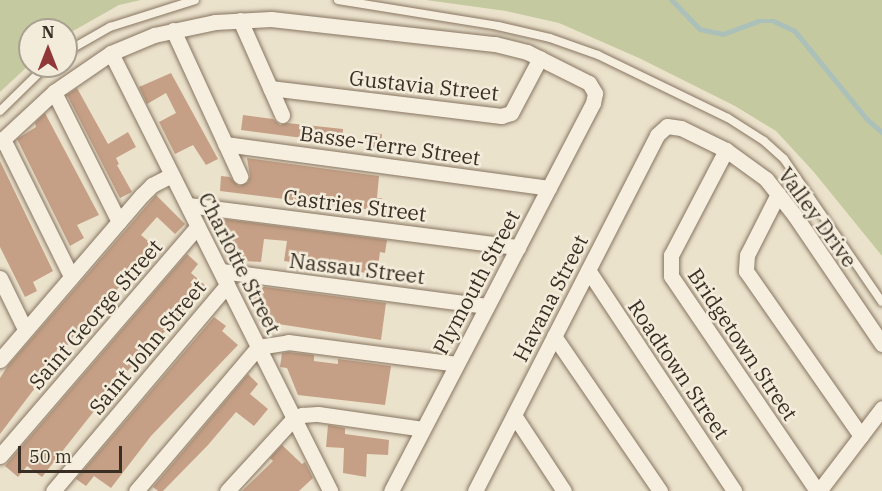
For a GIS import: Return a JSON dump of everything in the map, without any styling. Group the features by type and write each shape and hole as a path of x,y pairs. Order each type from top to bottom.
{"street":[{"path":"240,20 282,114"},
{"path":"71,276 2,141 54,92 111,53 134,42 173,30 240,20 325,24 495,44 540,58"},
{"path":"173,30 240,176"},
{"name":"Charlotte Street","path":"111,53 330,491"},
{"name":"Gustavia Street","path":"270,88 501,116 511,113 540,58"},
{"name":"Plymouth Street","path":"391,491 593,103 595,93 589,83 540,58"},
{"path":"54,92 119,222"},
{"name":"Valley Drive","path":"667,126 681,128 726,150 754,168 778,194 882,344"},
{"name":"Havana Street","path":"475,491 657,135 667,126"},
{"name":"Basse-Terre Street","path":"225,144 549,188"},
{"name":"Bridgetown Street","path":"726,150 671,255 669,270 674,283 818,491"},
{"path":"0,360 152,185 172,175"},
{"path":"778,194 747,255 746,271 861,436"},
{"name":"Castries Street","path":"188,205 518,247"},
{"name":"Saint George Street","path":"0,456 198,226"},
{"name":"Roadtown Street","path":"588,270 735,491"},
{"path":"0,278 25,329"},
{"name":"Nassau Street","path":"224,278 487,306"},
{"name":"Saint John Street","path":"53,491 224,278"},
{"path":"555,336 660,491"},
{"path":"136,491 258,347 288,342 457,364"},
{"path":"818,491 882,408"},
{"path":"227,491 294,418 318,414 423,429"},
{"path":"514,415 564,491"}],"lane":[{"path":"78,45 110,27 195,0"},
{"path":"338,0 498,26 550,38 598,55 728,118 764,141 784,159 882,302"},
{"path":"0,111 34,78"}],"green space":[{"path":"0,0 141,0 119,5 78,28 78,18 18,18 18,75 0,92"},
{"path":"426,0 882,0 882,256 813,171 776,131 735,106 639,58 559,23 506,11"}],"building":[{"path":"171,73 218,159 206,165 193,145 175,154 159,122 176,113 166,93 147,104 139,87"},
{"path":"77,88 108,144 128,132 136,147 116,158 119,164 117,165 132,192 120,198 67,95"},
{"path":"45,113 99,215 77,225 84,238 70,246 17,139 36,127 35,123"},
{"path":"243,115 273,119 280,125 287,123 343,129 342,143 241,130"},
{"path":"368,133 382,134 381,149 367,148"},
{"path":"247,158 379,176 377,198 382,198 381,211 220,191 221,176 230,177 239,186 248,182 250,176"},
{"path":"0,161 53,271 33,282 37,291 25,297 0,247"},
{"path":"156,195 185,224 175,234 157,217 141,235 155,247 70,342 0,434 0,378 7,367"},
{"path":"216,218 387,240 385,253 380,252 377,274 358,272 284,261 287,241 264,239 261,262 244,261 244,257 229,255 231,235 214,233"},
{"path":"187,254 198,264 191,273 207,287 117,382 42,477 27,466 18,477 5,466"},
{"path":"250,285 386,303 381,340 259,321 261,302 248,300"},
{"path":"214,317 226,326 222,331 238,345 151,436 111,488 94,476 86,486 76,479"},
{"path":"282,353 314,355 314,361 338,364 338,359 391,366 385,405 298,395 287,368 280,367"},
{"path":"248,374 258,384 250,394 268,409 254,426 236,412 208,445 163,491 158,491 153,487"},
{"path":"328,425 345,428 345,434 389,440 388,455 367,454 366,477 343,473 344,448 326,447"},
{"path":"282,445 302,464 305,462 313,478 299,491 242,491 273,461 270,458"}],"waterway":[{"path":"672,0 700,29 723,34 758,21 774,21 795,31 867,119 882,132"}]}
